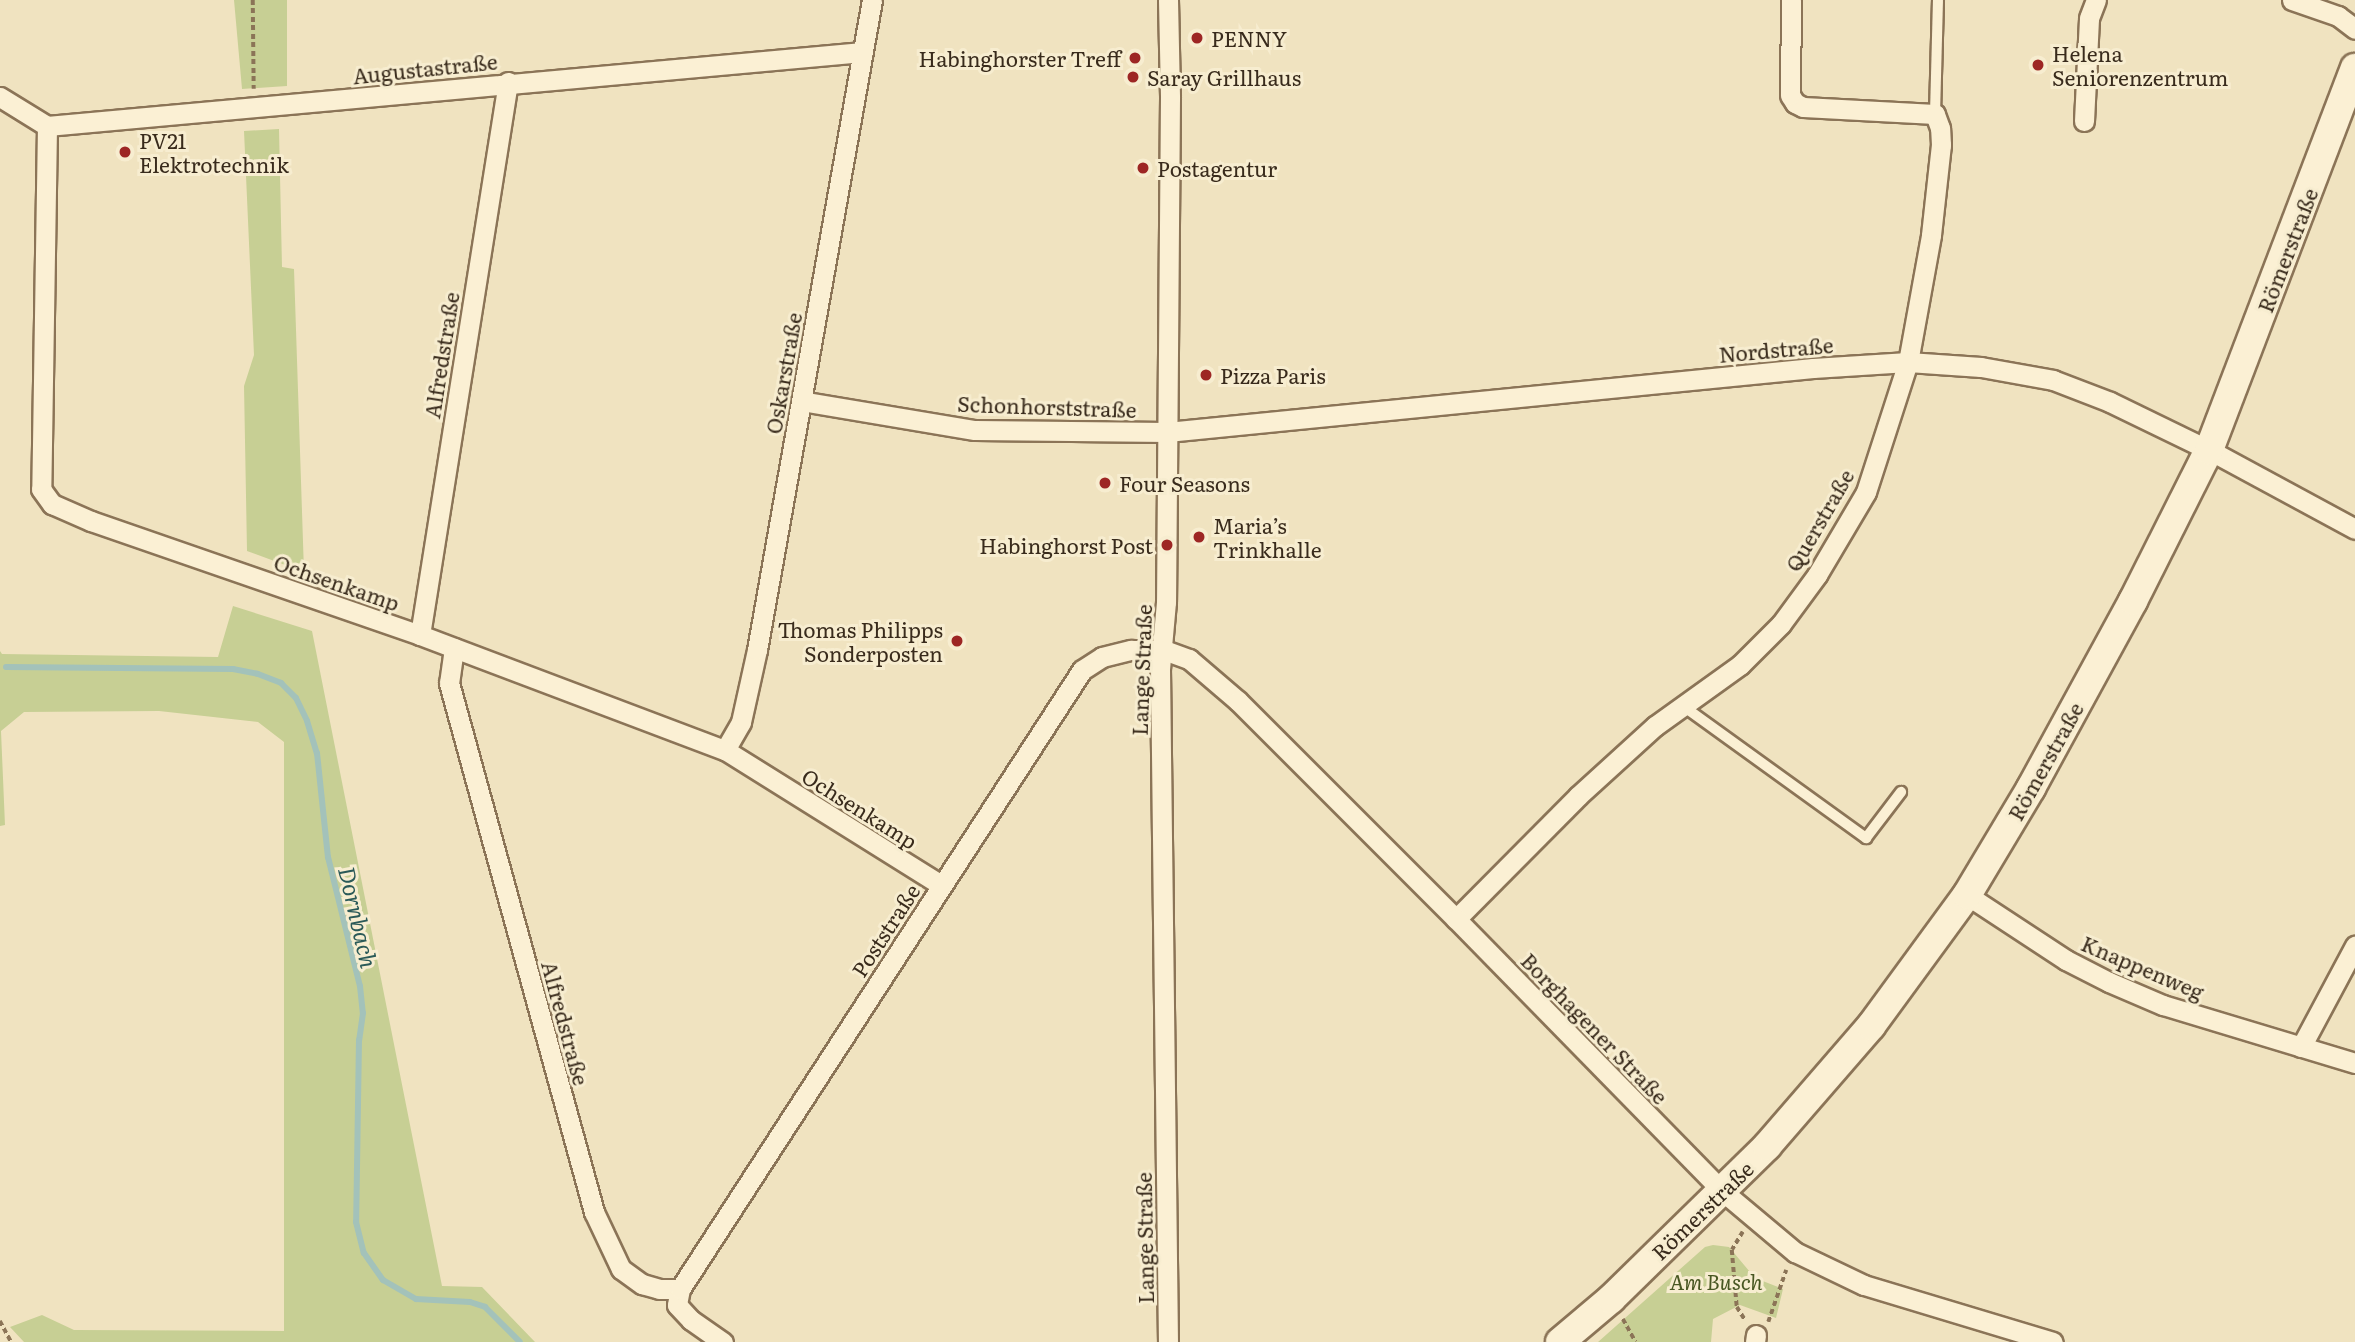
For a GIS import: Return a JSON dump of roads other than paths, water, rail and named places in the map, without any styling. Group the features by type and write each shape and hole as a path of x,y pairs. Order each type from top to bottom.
{"main road":[{"name":"Römerstraße","path":"1560,1342 1611,1300 1767,1146 1871,1026 1967,895 2031,788 2133,601 2209,450 2355,68"}],"street":[{"name":"Oskarstraße","path":"725,750 741,722 757,650 872,0"},
{"name":"Lange Straße","path":"1168,0 1170,98 1167,432 1164,650 1160,684 1168,1342"},
{"path":"1791,0 1790,95 1795,103 1803,107 1935,114"},
{"path":"2084,121 2090,18 2096,0"},
{"path":"2292,0 2338,16 2355,29"},
{"name":"Augustastraße","path":"47,126 254,109 508,82 863,52"},
{"name":"Alfredstraße","path":"420,635 508,82"},
{"path":"0,97 47,126"},
{"name":"Querstraße","path":"1456,919 1578,796 1655,726 1740,665 1781,624 1817,575 1866,492 1908,362 1931,235 1940,158 1940,128 1935,114"},
{"name":"Ochsenkamp","path":"47,126 41,489 52,504 91,522 420,635 725,750 941,885"},
{"name":"Nordstraße","path":"1167,432 1717,377 1908,362 1980,367 2053,380 2110,402 2209,450 2355,529"},
{"name":"Schonhorststraße","path":"801,401 975,430 1167,432"},
{"name":"Alfredstraße","path":"454,648 450,683 594,1212 621,1269 642,1284 659,1289 680,1289"},
{"name":"Poststraße","path":"680,1289 1082,670 1102,657 1131,650 1164,650"},
{"name":"Borghagener Straße","path":"1164,650 1189,659 1210,675 1456,919 1721,1190 1795,1252 1864,1285 2053,1342"},
{"name":"Knappenweg","path":"1967,895 2066,960 2109,982 2163,1005 2355,1063"},
{"path":"2301,1047 2355,946"},
{"path":"680,1289 677,1305 691,1320 723,1342"}],"lane":[{"name":"Querstraße","path":"1935,114 1938,0"},
{"path":"1683,706 1866,838 1901,792"}],"waterway":[{"name":"Dornbach","path":"6,667 233,669 258,674 281,683 296,698 317,753 328,857 360,986 363,1013 359,1040 356,1222 364,1253 383,1280 416,1299 470,1302 485,1307 520,1342"}],"place":[{"name":"PENNY","path":"1197,38"},
{"name":"Habinghorster Treff","path":"1135,58"},
{"name":"Helena Seniorenzentrum","path":"2038,65"},
{"name":"Saray Grillhaus","path":"1133,77"},
{"name":"PV21 Elektrotechnik","path":"125,152"},
{"name":"Postagentur","path":"1143,168"},
{"name":"Pizza Paris","path":"1206,375"},
{"name":"Four Seasons","path":"1105,483"},
{"name":"Maria’s Trinkhalle","path":"1199,537"},
{"name":"Habinghorst Post","path":"1167,545"},
{"name":"Thomas Philipps Sonderposten","path":"957,641"}],"park label":[{"name":"Am Busch","path":"1716,1281"}]}
